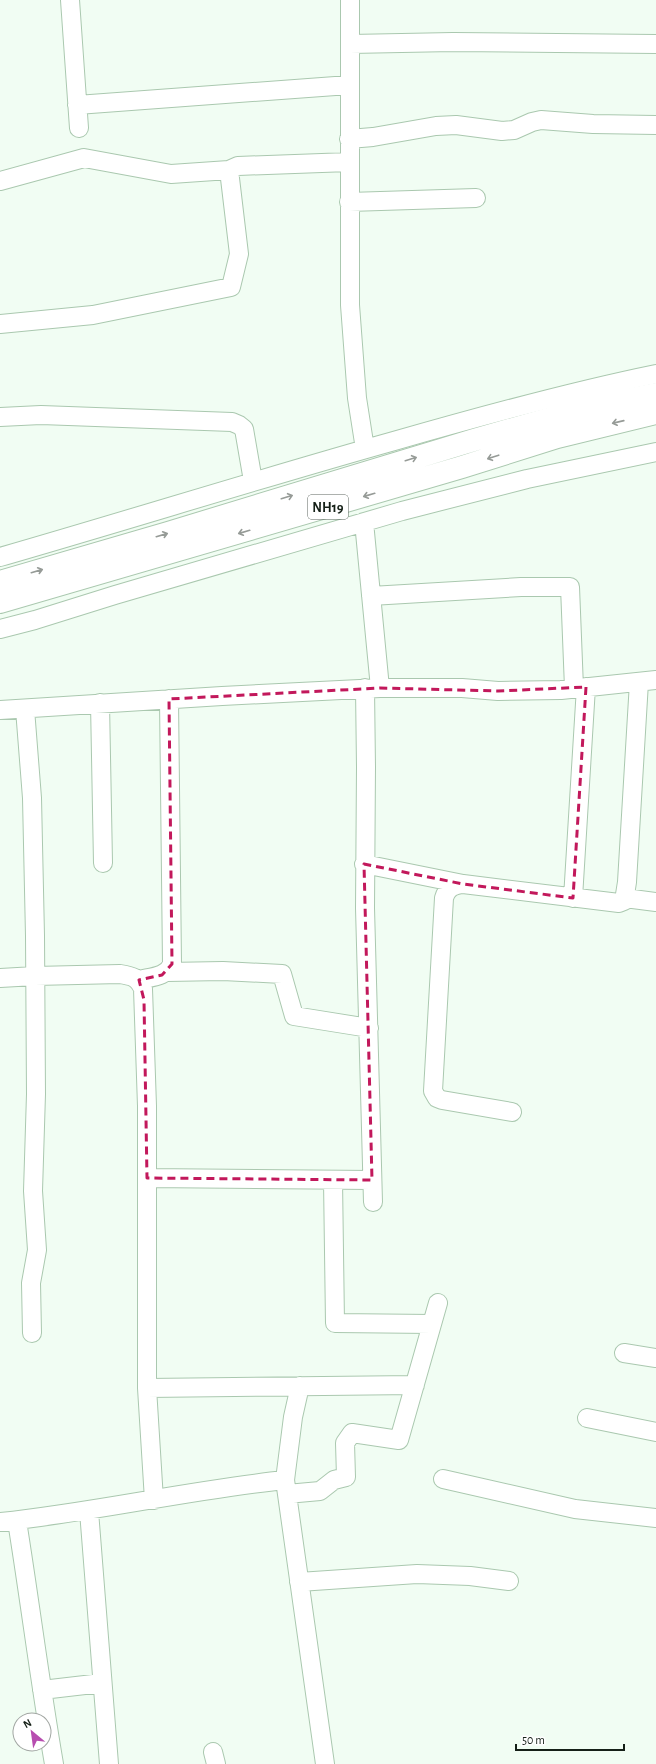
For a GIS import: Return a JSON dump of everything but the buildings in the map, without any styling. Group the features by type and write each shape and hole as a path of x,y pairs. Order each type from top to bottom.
{"highway":[{"name":"NH19","path":"0,582 168,533 481,438 587,408 656,394"},
{"name":"NH19","path":"0,602 455,469 557,436 656,413"}],"street":[{"path":"70,0 79,128"},
{"path":"350,0 350,305 352,355 365,449"},
{"path":"350,44 453,42 656,44"},
{"path":"77,105 349,85"},
{"path":"349,139 373,137 436,126 456,125 502,131 514,130 532,122 541,120 593,124 656,125"},
{"path":"0,181 84,158 171,174 229,170 238,166 349,162"},
{"path":"0,324 93,315 231,287 239,254 229,170"},
{"path":"349,202 476,198"},
{"path":"0,557 253,481 517,406 656,374"},
{"path":"0,417 41,414 232,422 244,429 253,481"},
{"path":"0,628 35,620 114,594 488,488 656,452"},
{"path":"364,522 371,596 372,688 366,767 364,864 373,1202"},
{"path":"371,596 521,587 570,587 580,688 573,898"},
{"path":"0,710 372,688 462,688 498,691 561,690 648,681 625,898 623,902 619,903 573,898 463,884 364,864"},
{"path":"167,972 172,964 170,699"},
{"path":"100,704 103,863"},
{"path":"25,708 34,843 36,1094 33,1191 37,1250 31,1283 32,1333"},
{"path":"463,884 448,889 445,893 442,906 433,1091 437,1098 442,1100 512,1112"},
{"path":"625,898 656,902"},
{"path":"139,980 167,972 223,971 282,974 294,1016 368,1028"},
{"path":"0,978 120,974 132,976 139,980 143,988 147,1106 147,1388 154,1500"},
{"path":"147,1178 372,1180"},
{"path":"333,1180 335,1323 432,1324"},
{"path":"54,1764 42,1690 9,1521 89,1511 237,1485 286,1487 320,1491 334,1480 346,1477 345,1442 352,1433 399,1440 438,1303"},
{"path":"624,1353 656,1358"},
{"path":"147,1388 415,1385"},
{"path":"300,1386 293,1417 286,1487 325,1764"},
{"path":"587,1418 656,1432"},
{"path":"443,1479 575,1509 656,1518"},
{"path":"89,1511 109,1764"},
{"path":"299,1582 417,1574 470,1576 509,1581"},
{"path":"42,1690 102,1683"}],"highlighted area":[{"path":"586,687 573,898 463,884 364,864 372,1180 147,1178 144,1000 139,980 162,975 172,964 169,699 380,688 498,691"}]}
